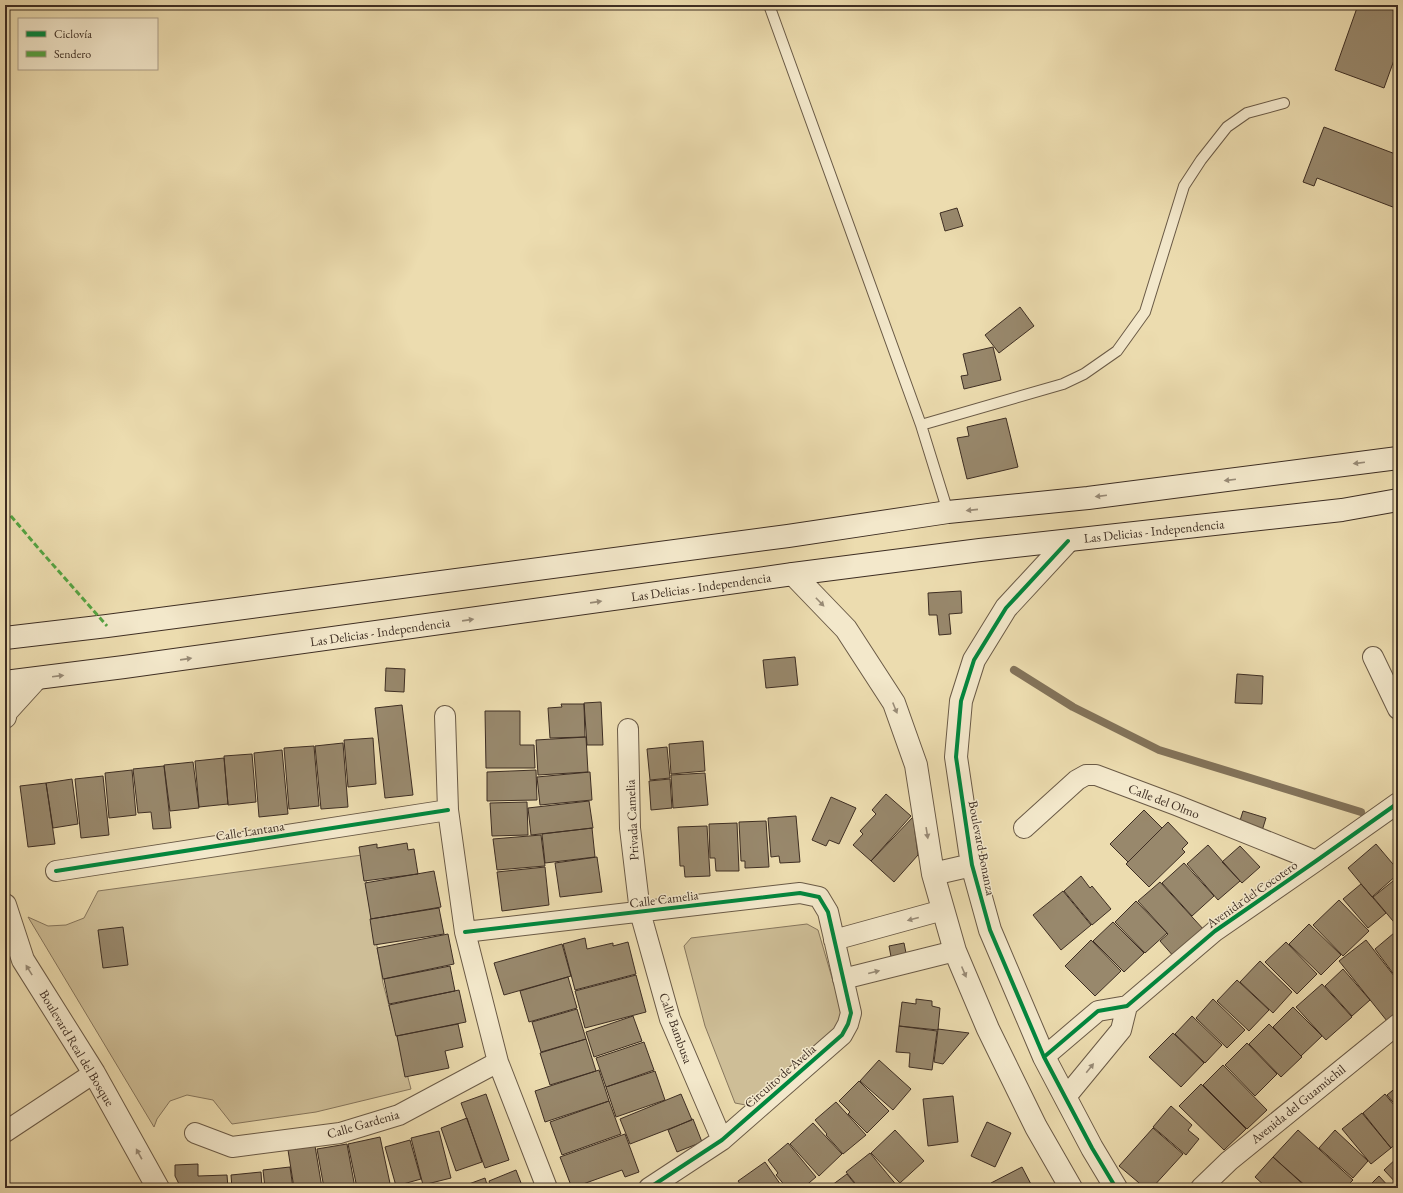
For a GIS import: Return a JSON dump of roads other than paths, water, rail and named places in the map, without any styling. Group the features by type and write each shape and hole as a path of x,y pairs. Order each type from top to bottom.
{"main road":[{"path":"5,638 788,536 948,512 1096,497 1398,458"},
{"name":"Las Delicias - Independencia","path":"5,682 36,679 793,574 980,550 1342,510 1398,500"},
{"name":"Boulevard Bonanza","path":"1068,541 1006,608 974,660 960,701 956,757 972,865 990,930 1044,1057 1092,1148 1116,1188"},
{"path":"793,574 846,629 894,703 916,765 933,874 955,951 988,1029 1036,1127 1071,1188"},
{"path":"5,717 6,712 36,679"},
{"path":"933,874 972,865"},
{"name":"Boulevard Real del Bosque","path":"5,905 23,960 94,1073 158,1188"}],"street":[{"path":"1373,657 1398,710"},
{"path":"445,716 448,810 465,932 498,1062 547,1188"},
{"name":"Privada Camelia","path":"628,729 630,828 640,912"},
{"name":"Calle del Olmo","path":"1024,828 1077,780 1086,775 1096,775 1176,805 1316,862"},
{"name":"Avenida del Cocotero","path":"1127,1006 1215,931 1316,862 1398,802"},
{"name":"Calle Lantana","path":"56,871 448,810"},
{"name":"Calle Camelia","path":"465,932 800,894 819,897 828,912 834,940"},
{"path":"834,940 943,910"},
{"name":"Calle Bambusa","path":"640,912 670,1019 722,1140"},
{"name":"Circuito de Avelia","path":"649,1188 722,1140 842,1035 848,1024 851,1013 834,940"},
{"path":"843,979 955,951"},
{"path":"1044,1057 1098,1011 1127,1006 1121,1030 1066,1098"},
{"name":"Avenida del Guamúchil","path":"1201,1188 1235,1156 1398,1024"},
{"name":"Calle Gardenia","path":"195,1133 232,1147 340,1134 399,1115 498,1062"},
{"path":"5,1132 94,1073"}],"lane":[{"path":"769,5 921,425 948,512"},
{"path":"921,425 1063,384 1084,374 1117,351 1145,312 1184,186 1200,160 1227,127 1247,113 1284,103"}],"waterway":[{"path":"1014,670 1073,707 1159,750 1361,812"}]}
